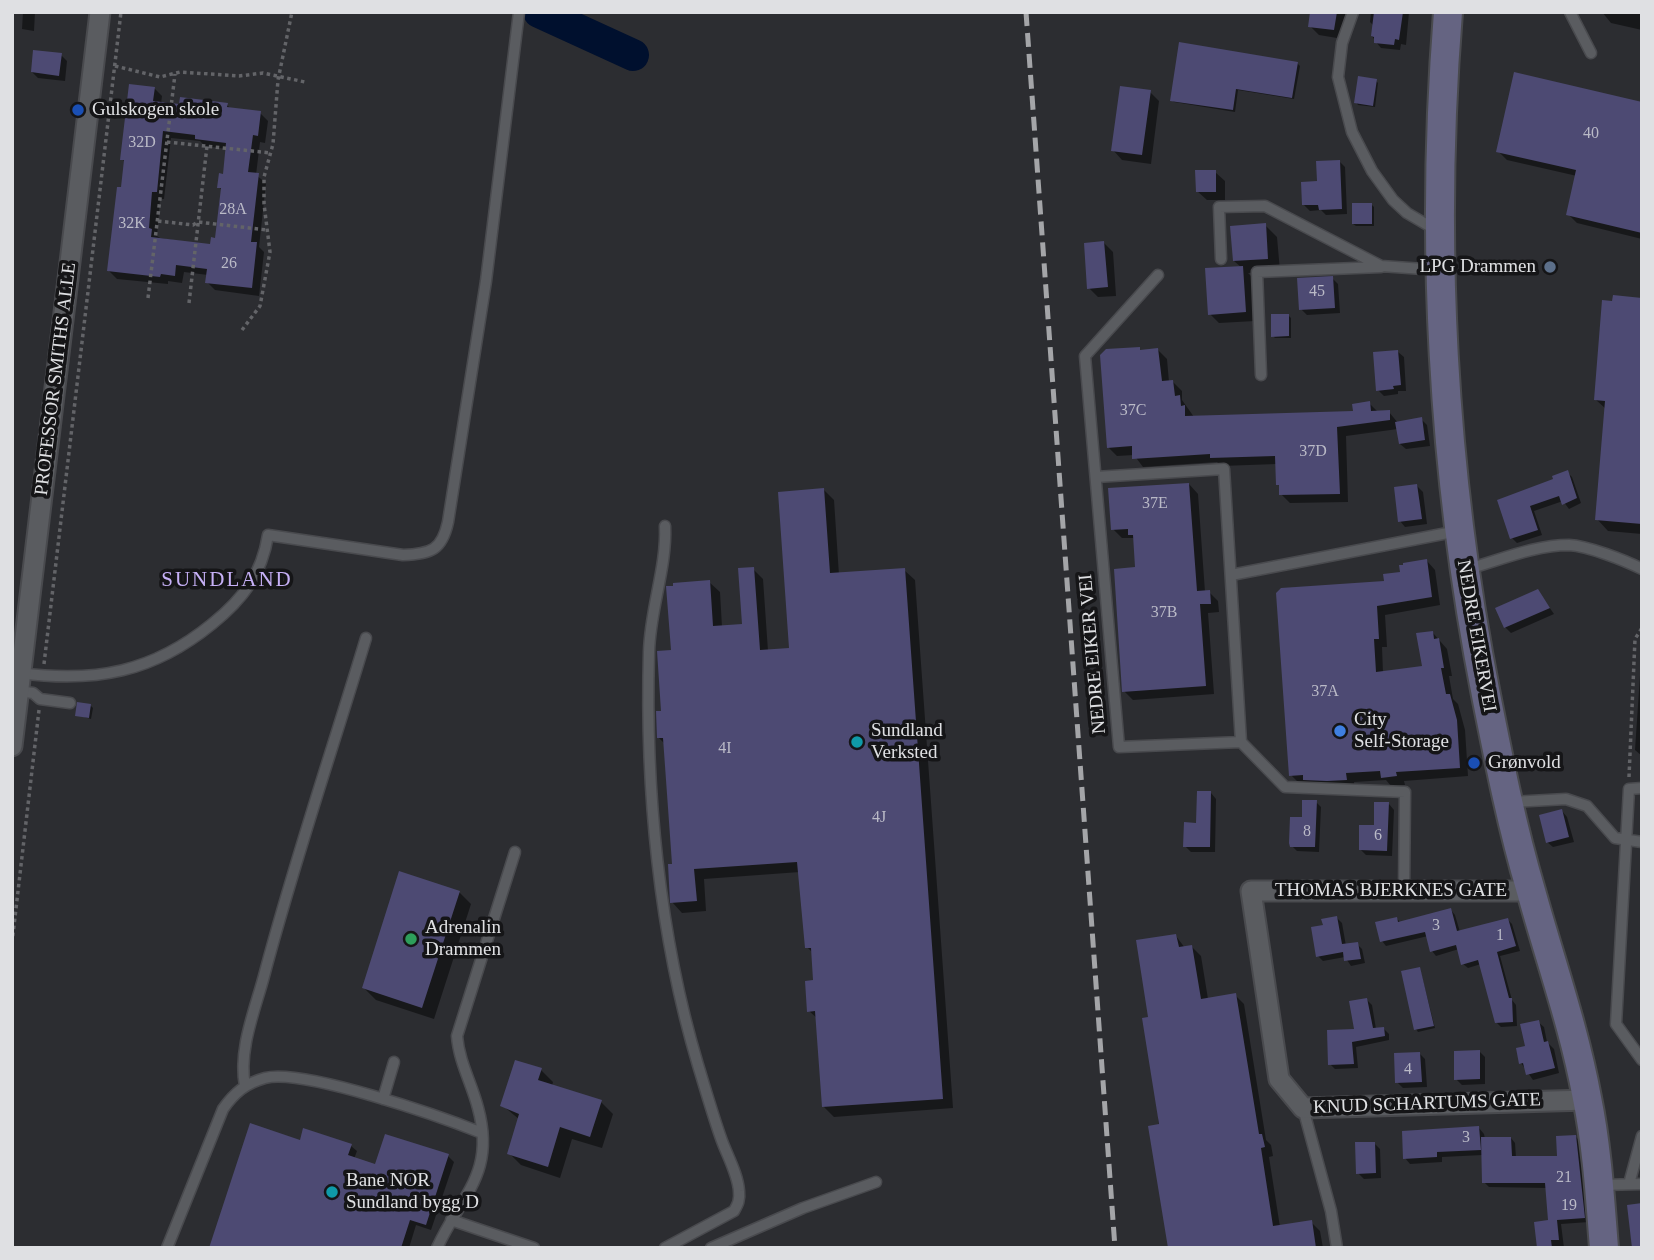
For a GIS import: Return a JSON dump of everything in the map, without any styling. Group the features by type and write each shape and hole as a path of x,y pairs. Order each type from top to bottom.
{"main road":[{"name":"NEDRE EIKERVEI","path":"1448,12 1441,270 1444,354 1464,570 1486,695 1509,802 1530,891 1573,1032 1588,1100 1604,1248"}],"street":[{"name":"PROFESSOR SMITHS ALLE","path":"12,746 100,12"},
{"name":"THOMAS BJERKNES GATE","path":"1279,1079 1251,891 1530,891"},
{"name":"KNUD SCHARTUMS GATE","path":"1279,1079 1303,1108 1588,1100"}],"lane":[{"path":"19,682 43,676 94,675 120,671 160,659 179,649 224,615 252,584 262,561 268,535 403,555 425,552 441,543 448,522 486,281 519,12"},
{"path":"1353,12 1342,43 1338,77 1352,132 1372,171 1393,200 1407,213 1440,232"},
{"path":"1570,12 1591,53"},
{"path":"1221,259 1219,207 1265,206 1381,267"},
{"path":"1261,375 1257,272 1381,267 1441,270"},
{"name":"NEDRE EIKER VEI","path":"1158,275 1085,356 1119,747 1241,742"},
{"path":"1096,477 1224,469 1241,742 1285,787 1405,792 1404,891"},
{"path":"665,526 664,556 652,608 648,671 649,727 659,866 669,938 694,1049 739,1189 739,1201 734,1211 723,1218 665,1248"},
{"path":"1231,575 1459,530"},
{"path":"1464,570 1545,547 1572,545 1642,569"},
{"path":"245,1086 242,1074 245,1047 282,907 366,638"},
{"path":"19,682 40,699 70,703"},
{"path":"1642,789 1629,789 1616,1024 1642,1060"},
{"path":"1509,802 1566,799 1587,806 1615,838 1642,842"},
{"path":"437,1248 479,1172 483,1150 482,1133 474,1090 458,1052 457,1036 515,852"},
{"path":"383,1099 394,1062"},
{"path":"167,1248 223,1109 233,1095 245,1086 267,1077 321,1083 383,1099 482,1133"},
{"path":"1303,1108 1331,1211 1337,1248"},
{"path":"1629,1184 1642,1136"},
{"path":"711,1248 803,1208 876,1182"},
{"path":"1598,1185 1642,1184"},
{"path":"451,1220 534,1248"}],"path":[{"path":"43,676 121,12"},
{"path":"242,330 260,306 270,252 264,204 264,177 271,153 279,75 292,12"},
{"path":"115,66 160,77 175,74 279,75 305,82"},
{"path":"148,298 175,74"},
{"path":"167,142 271,153"},
{"path":"189,303 207,146"},
{"path":"157,221 193,225 198,222 267,230"},
{"path":"1629,789 1635,639 1642,628"},
{"path":"12,943 40,699"}],"building":[{"path":"1310,12 1337,12 1334,30 1308,27"},
{"path":"1374,12 1403,12 1399,40 1395,39 1394,45 1374,43 1374,37 1371,36"},
{"path":"1179,42 1298,62 1292,98 1236,89 1233,110 1170,101"},
{"path":"33,50 62,53 59,76 31,72"},
{"path":"1514,72 1642,102 1642,233 1566,215 1576,170 1496,152"},
{"path":"1358,76 1377,79 1373,106 1354,103"},
{"path":"129,84 155,87 153,101 179,104 180,97 228,103 227,107 261,111 258,136 253,135 248,172 259,173 251,242 257,242 252,288 205,283 207,269 176,265 175,276 107,271 117,187 121,187 124,160 120,160","holes":["163,131 195,135 195,139 226,143 223,174 219,173 217,188 221,188 215,238 211,237 210,244 151,237 152,229 149,228 152,192 157,192"]},
{"path":"1120,86 1151,90 1142,155 1111,151"},
{"path":"1340,160 1342,209 1319,210 1318,205 1302,205 1301,182 1317,181 1316,161"},
{"path":"1195,170 1216,170 1216,192 1196,192"},
{"path":"1352,203 1372,203 1372,224 1352,224"},
{"path":"1266,223 1268,259 1233,261 1230,226"},
{"path":"1104,241 1108,287 1087,289 1084,243"},
{"path":"1243,266 1246,312 1208,315 1205,268"},
{"path":"1333,276 1335,308 1299,310 1297,278"},
{"path":"1613,295 1642,298 1642,524 1595,520 1605,401 1594,400 1602,300 1612,301"},
{"path":"1271,314 1289,314 1289,336 1271,337"},
{"path":"1140,347 1140,350 1158,348 1162,381 1173,380 1175,396 1180,395 1181,406 1185,405 1185,416 1353,411 1352,404 1370,401 1371,411 1390,410 1390,420 1337,427 1340,494 1279,495 1275,456 1210,458 1210,454 1132,459 1132,446 1107,448 1100,355 1106,349"},
{"path":"1398,350 1401,385 1393,386 1394,389 1376,391 1373,352"},
{"path":"1422,417 1425,440 1399,444 1395,422"},
{"path":"1568,470 1577,498 1562,505 1559,496 1530,506 1538,530 1510,539 1497,500 1553,479 1552,476"},
{"path":"1189,483 1197,591 1210,590 1211,604 1200,604 1206,686 1122,692 1114,569 1135,567 1133,535 1128,535 1128,529 1111,530 1108,488"},
{"path":"1417,484 1422,519 1398,522 1394,487"},
{"name":"Sundland Verksted","path":"824,488 830,573 905,568 943,1099 822,1107 815,1011 807,1012 805,981 813,980 811,948 805,948 797,862 694,869 697,901 670,903 668,864 672,864 663,738 657,738 656,711 661,711 657,651 671,650 666,586 710,580 713,626 742,624 738,568 754,567 760,650 789,648 778,492"},
{"path":"1427,559 1432,597 1377,606 1379,639 1374,639 1376,672 1422,666 1416,633 1433,631 1434,639 1439,638 1446,694 1450,694 1457,720 1460,768 1396,772 1397,776 1381,778 1380,771 1346,773 1347,780 1327,781 1303,780 1303,775 1289,776 1276,593 1281,588 1384,581 1383,574 1400,572 1399,565"},
{"path":"1538,589 1550,608 1504,628 1495,608"},
{"path":"77,702 91,704 89,718 75,716"},
{"path":"1197,791 1211,791 1210,847 1183,847 1184,822 1196,823"},
{"path":"1302,800 1317,800 1315,847 1290,847 1290,817 1302,817"},
{"path":"1374,802 1389,802 1387,851 1359,850 1359,825 1374,825"},
{"path":"1562,809 1569,837 1546,843 1539,815"},
{"name":"Adrenalin Drammen","path":"399,871 460,891 422,1008 362,988"},
{"path":"1451,908 1457,931 1508,918 1516,946 1497,952 1509,998 1512,998 1513,1022 1495,1023 1478,960 1461,965 1456,945 1430,952 1425,932 1380,942 1375,922 1397,917 1398,922"},
{"path":"1337,916 1342,944 1358,942 1361,959 1344,961 1343,952 1316,957 1311,927 1323,925 1321,919"},
{"path":"1176,934 1179,947 1192,945 1201,999 1236,993 1259,1134 1262,1134 1265,1147 1261,1148 1273,1226 1312,1220 1316,1248 1168,1248 1148,1126 1159,1124 1142,1018 1148,1017 1136,940"},
{"path":"1420,967 1434,1026 1414,1030 1401,971"},
{"path":"1367,998 1373,1028 1384,1027 1385,1036 1352,1042 1354,1064 1328,1065 1327,1030 1354,1029 1349,1001"},
{"path":"1539,1020 1544,1042 1548,1041 1555,1068 1526,1075 1523,1063 1519,1064 1516,1048 1525,1046 1520,1024"},
{"path":"1480,1050 1480,1079 1454,1080 1454,1051"},
{"path":"1420,1052 1422,1082 1395,1083 1394,1053"},
{"path":"515,1060 542,1068 538,1080 602,1100 590,1137 560,1127 548,1167 507,1154 519,1114 500,1106"},
{"name":"Bane NOR Sundland bygg D","path":"250,1123 300,1140 303,1128 352,1144 348,1155 375,1164 385,1134 449,1154 426,1225 410,1220 401,1248 209,1248"},
{"path":"1479,1126 1481,1150 1437,1152 1437,1157 1403,1159 1402,1131"},
{"path":"1576,1135 1585,1218 1557,1220 1559,1240 1551,1240 1552,1248 1537,1248 1534,1222 1548,1220 1545,1183 1482,1183 1481,1137 1511,1137 1512,1156 1557,1156 1556,1136"},
{"path":"1355,1142 1375,1142 1376,1173 1356,1174"},
{"path":"1642,1203 1642,1248 1632,1248 1627,1205"}],"waterway":[{"path":"539,12 633,55"}],"railway":[{"path":"1026,12 1115,1248"}],"place":[{"name":"Gulskogen skole","path":"78,110"},
{"name":"LPG Drammen","path":"1550,267"},
{"name":"City Self-Storage","path":"1340,731"},
{"name":"Sundland Verksted","path":"857,742"},
{"name":"Grønvold","path":"1474,763"},
{"name":"Adrenalin Drammen","path":"411,939"},
{"name":"Bane NOR Sundland bygg D","path":"332,1192"}],"district":[{"name":"SUNDLAND","path":"227,580"}]}
